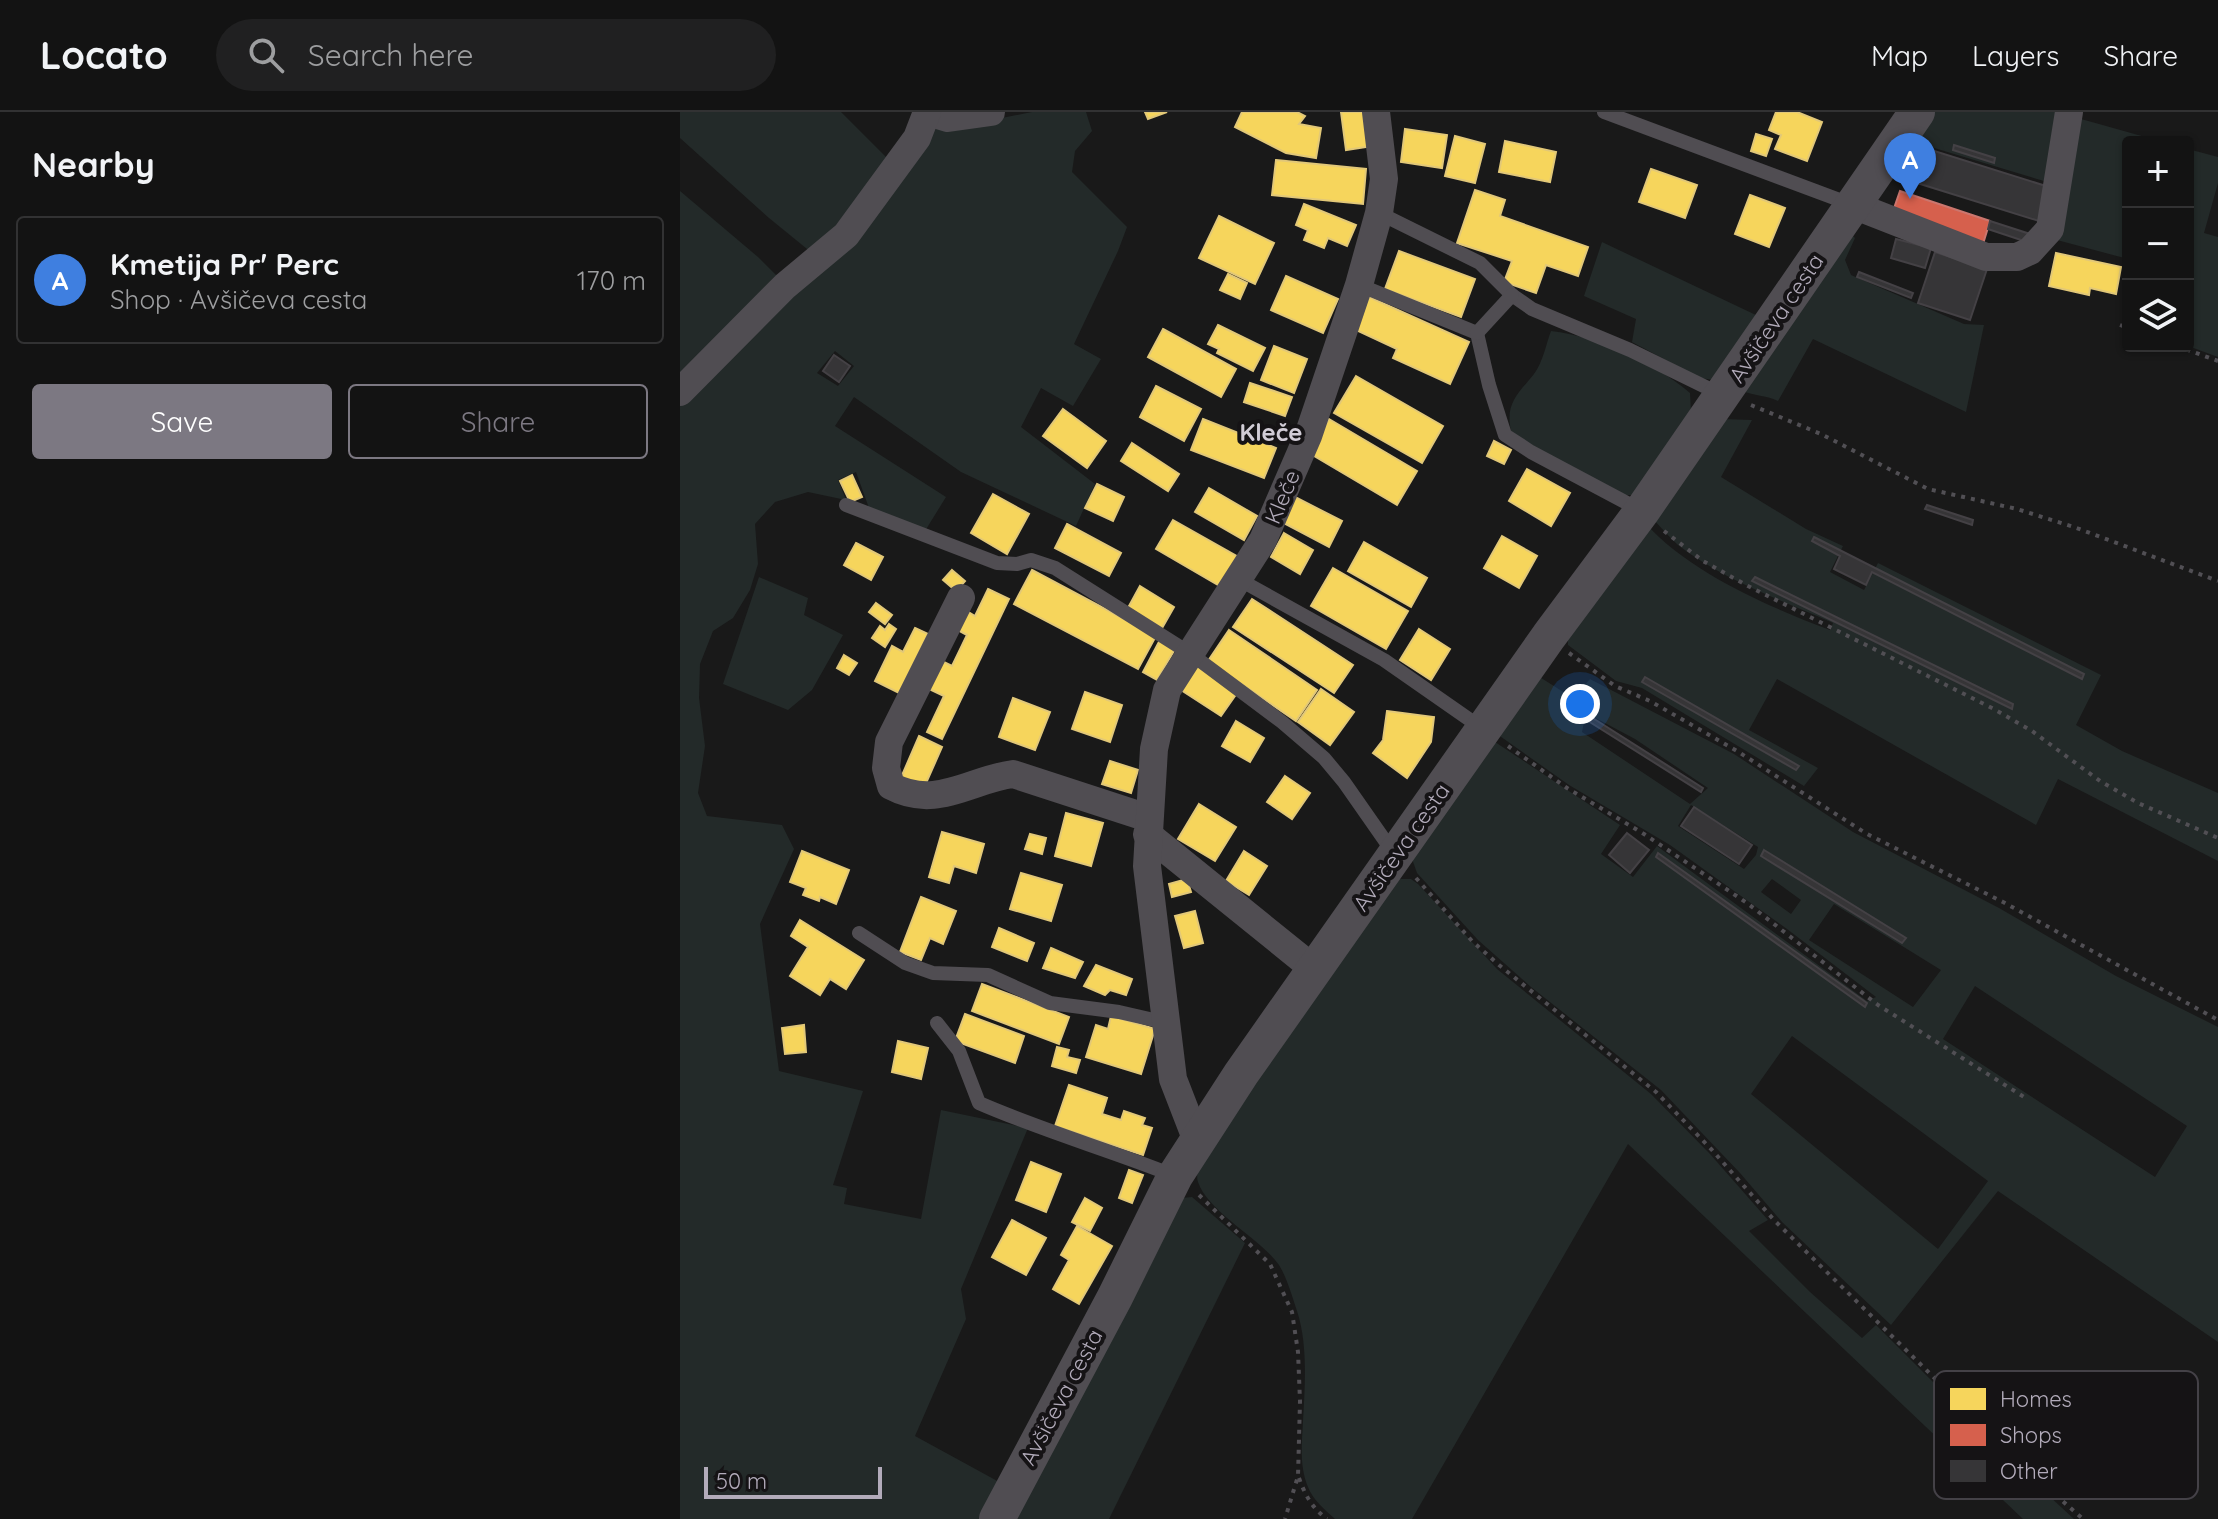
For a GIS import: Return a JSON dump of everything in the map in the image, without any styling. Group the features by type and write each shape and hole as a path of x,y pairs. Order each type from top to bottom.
{"street":[{"path":"680,392 785,286 846,235 917,138 928,112 948,118 991,112"},
{"name":"Kleče","path":"1197,1141 1173,1079 1147,866 1154,749 1167,690 1263,540 1308,436 1359,285 1379,213 1384,179 1376,112"},
{"name":"Avšičeva cesta","path":"997,1519 1175,1176 1197,1141 1271,1028 1549,636 1642,511 1917,112"},
{"path":"1853,205 1986,257 2017,257 2030,251 2050,229 2069,112"},
{"path":"961,598 889,742 886,768 891,786 903,793 934,796 965,790 994,777 1013,774 1147,826 1314,969"}],"lane":[{"path":"1604,112 1853,205"},
{"path":"1379,213 1480,263 1512,295 1532,309 1630,350 1723,395"},
{"path":"1359,285 1477,333"},
{"path":"1477,333 1512,295"},
{"path":"1477,333 1505,435 1642,511"},
{"path":"846,505 997,563 1017,564 1031,560 1055,568 1191,654 1282,722 1324,758 1395,856"},
{"path":"1240,580 1384,660 1483,729"},
{"path":"859,933 905,963 933,973 988,975 1050,1003 1119,1012 1167,1023"},
{"path":"937,1023 959,1051 979,1103 1030,1125 1113,1151 1175,1176"}],"path":[{"path":"2193,352 2218,361"},
{"path":"1723,395 1821,434 1928,489 2017,509 2074,527 2218,581"},
{"path":"1642,511 1703,561 1994,709 2138,803 2218,838"},
{"path":"1549,636 1597,675 1650,701 1737,751 1867,834 2003,902 2218,1020"},
{"path":"1483,729 1567,788 1644,834 1747,903 1878,1005 2024,1097"},
{"path":"1395,856 1472,941 1656,1092 1785,1231 1934,1378"},
{"path":"1175,1176 1248,1240 1270,1264 1281,1282 1292,1312 1298,1352 1298,1476 1285,1519"},
{"path":"1298,1476 1305,1496 1327,1519"},
{"path":"2060,1499 2083,1519"}],"shaded area":[{"path":"680,112 841,112 891,162 812,253 680,138"},
{"path":"1032,112 1086,112 1092,131 1075,151 1072,172 1127,227 1074,344 1101,359 1073,406 1041,388 1021,427 1095,484 1076,526 961,472 854,397 835,426 946,497 925,531 869,508 856,472 838,480 846,500 808,492 775,502 755,524 758,564 750,590 733,618 713,631 700,664 699,698 705,746 698,793 707,816 782,825 794,849 760,924 779,1071 863,1091 833,1185 847,1188 844,1204 921,1219 941,1110 1028,1128 961,1289 966,1319 915,1436 1001,1483 984,1519 680,1519 680,404 935,125 961,126","holes":["835,351 854,366 838,386 817,373"]},
{"path":"1930,112 2062,112 2054,184 1911,141"},
{"path":"2074,117 2142,136 2122,136 2122,257 2057,240"},
{"path":"2194,151 2218,157 2218,183 2204,233 2218,237 2218,357 2194,348"},
{"path":"680,191 781,280 680,381"},
{"path":"1850,233 1855,238 1845,260 1851,275 1964,324 1984,325 1966,412 1813,339 1778,401 1742,391"},
{"path":"1602,242 1758,316 1714,380 1700,378 1632,342 1636,319 1584,296"},
{"path":"1551,331 1588,339 1625,352 1690,393 1691,412 1632,495 1623,495 1530,445 1511,431 1511,406 1537,369"},
{"path":"1722,419 1752,420 1721,477 1806,529 1843,546 1830,572 1864,590 1878,563 2101,675 2076,725 2122,751 2218,793 2218,861 2058,779 2036,825 1777,679 1749,730 1818,768 1804,786 1642,688 1616,681 1568,645 1568,635 1647,525 1686,558 1732,587 1830,630 1833,623 1714,569 1678,545 1652,518"},
{"path":"759,577 808,598 804,615 843,635 812,690 788,710 723,684"},
{"path":"1538,676 1573,698 1590,679 1734,754 1853,832 1999,908 2116,976 2218,1027 2218,1342 1998,1191 1891,1325 1782,1222 1661,1090 1531,987 1478,940 1417,873 1411,856 1492,740 1620,825 1601,854 1633,877 1657,846 1867,1001 1876,997 1670,845 1569,785 1497,734","holes":["1586,713 1635,739 1708,788 1690,804 1582,732","1691,805 1758,847 1756,855 1744,869 1678,826","1772,879 1801,900 1791,914 1761,892","1834,904 1941,970 1913,1007 1809,940","1975,986 2187,1126 2155,1177 1943,1039","1792,1036 1988,1181 1938,1249 1751,1094"]},
{"path":"1394,879 1411,879 1497,969 1651,1094 1710,1154 1768,1220 1749,1231 1810,1292 1862,1338 1876,1325 1934,1383 1934,1435 1628,1144 1412,1519 1335,1519 1310,1492 1303,1470 1304,1351 1300,1324 1287,1281 1270,1255 1212,1204 1198,1182 1199,1165"},
{"path":"1192,1197 1245,1243 1109,1519 1013,1519 1182,1198"},
{"path":"2002,1499 2052,1499 2074,1519 2023,1519"}],"building: Homes":[{"path":"1145,112 1167,112 1148,119"},
{"path":"1242,112 1297,112 1305,116 1299,124 1321,128 1316,158 1286,153 1235,127"},
{"path":"1341,112 1369,112 1373,146 1346,150"},
{"path":"1776,112 1797,112 1822,122 1807,161 1775,149 1781,135 1769,130"},
{"path":"1405,129 1447,135 1442,168 1401,162"},
{"path":"1756,134 1772,139 1766,156 1751,151"},
{"path":"1455,136 1485,144 1475,183 1445,176"},
{"path":"1505,141 1556,152 1550,182 1499,172"},
{"path":"1276,160 1366,169 1363,204 1272,195"},
{"path":"1651,169 1697,185 1685,218 1639,202"},
{"path":"1475,190 1505,200 1500,216 1588,247 1578,276 1546,265 1536,293 1504,282 1512,261 1457,243"},
{"path":"1750,195 1785,208 1769,247 1735,234"},
{"path":"1304,204 1356,225 1347,246 1328,238 1324,248 1304,240 1308,230 1296,225"},
{"path":"1219,216 1274,243 1255,284 1199,258"},
{"path":"1399,251 1475,279 1461,317 1385,289"},
{"path":"2056,253 2121,267 2116,294 2090,288 2089,295 2049,286"},
{"path":"1228,274 1247,283 1240,299 1220,290"},
{"path":"1286,276 1338,299 1323,333 1271,310"},
{"path":"1369,297 1469,342 1450,384 1393,358 1397,349 1354,329"},
{"path":"1218,325 1265,348 1253,371 1217,353 1219,349 1208,344"},
{"path":"1163,329 1236,369 1221,397 1148,357"},
{"path":"1274,346 1307,359 1294,393 1261,380"},
{"path":"1356,376 1443,426 1422,463 1334,413"},
{"path":"1250,383 1292,397 1285,416 1244,402"},
{"path":"1156,386 1201,409 1184,441 1140,417"},
{"path":"1063,409 1106,441 1087,468 1043,436"},
{"path":"1203,419 1276,448 1264,478 1191,450"},
{"path":"1329,419 1417,471 1397,505 1309,453"},
{"path":"1494,441 1511,450 1504,464 1487,456"},
{"path":"1132,443 1179,474 1168,491 1121,461"},
{"path":"1527,469 1570,493 1551,526 1509,501"},
{"path":"852,475 862,497 850,502 840,481"},
{"path":"1097,484 1124,497 1113,521 1085,508"},
{"path":"1209,488 1257,516 1244,540 1195,512"},
{"path":"993,494 1029,514 1007,554 971,533"},
{"path":"1293,496 1342,521 1329,547 1280,521"},
{"path":"1173,520 1240,558 1223,588 1156,549"},
{"path":"1067,524 1121,553 1109,576 1055,548"},
{"path":"1284,533 1313,550 1300,574 1271,557"},
{"path":"1502,536 1537,556 1519,588 1484,568"},
{"path":"1364,542 1427,578 1411,607 1348,571"},
{"path":"856,543 883,557 871,580 844,565"},
{"path":"1333,568 1408,611 1386,649 1311,606"},
{"path":"952,570 965,581 956,591 943,580"},
{"path":"1032,570 1156,636 1138,669 1014,604"},
{"path":"1140,586 1174,607 1162,628 1128,608"},
{"path":"988,589 1009,599 942,739 927,732 944,696 925,687 938,659 952,666 967,635 956,629 965,610 975,616"},
{"path":"1252,599 1353,665 1334,693 1233,627"},
{"path":"876,603 892,615 885,624 869,612"},
{"path":"889,624 896,629 885,647 872,638 880,626 885,630"},
{"path":"915,628 928,634 899,693 875,681 892,646 903,652"},
{"path":"1419,629 1450,649 1431,680 1400,660"},
{"path":"1229,630 1317,690 1296,721 1208,661"},
{"path":"1160,640 1175,649 1157,680 1143,672"},
{"path":"844,655 857,663 849,675 837,668"},
{"path":"1197,666 1237,693 1221,716 1181,690"},
{"path":"1321,689 1354,712 1330,745 1298,722"},
{"path":"1085,692 1122,705 1110,742 1072,729"},
{"path":"1013,698 1050,712 1035,750 999,737"},
{"path":"1387,711 1434,717 1431,742 1407,778 1373,753 1383,740"},
{"path":"1236,721 1264,738 1250,762 1222,746"},
{"path":"919,736 942,747 923,790 900,780"},
{"path":"1110,761 1138,770 1131,793 1102,784"},
{"path":"1285,776 1310,793 1292,819 1267,802"},
{"path":"1199,804 1236,827 1215,861 1178,839"},
{"path":"1066,813 1103,823 1091,866 1055,856"},
{"path":"942,832 984,844 976,873 954,866 949,883 929,877"},
{"path":"1030,834 1046,838 1042,854 1025,849"},
{"path":"802,851 849,870 836,904 820,897 819,901 803,895 806,888 790,882"},
{"path":"1244,851 1267,866 1249,895 1226,881"},
{"path":"1021,873 1062,885 1051,921 1010,909"},
{"path":"1187,879 1191,892 1172,897 1169,884"},
{"path":"921,897 956,911 943,944 930,938 921,960 900,952"},
{"path":"1195,911 1203,943 1184,948 1175,916"},
{"path":"800,920 864,960 846,989 830,979 820,995 790,976 808,947 791,936"},
{"path":"999,928 1034,943 1027,961 992,947"},
{"path":"1051,948 1083,962 1075,978 1043,968"},
{"path":"1096,965 1132,979 1126,995 1110,990 1105,995 1084,986"},
{"path":"982,984 1069,1017 1059,1044 972,1011"},
{"path":"965,1014 1024,1036 1015,1063 955,1041"},
{"path":"1111,1016 1155,1029 1141,1074 1086,1057 1096,1025 1108,1029"},
{"path":"804,1025 806,1052 785,1054 782,1028"},
{"path":"898,1041 928,1048 921,1079 892,1072"},
{"path":"1057,1047 1069,1050 1067,1057 1080,1060 1076,1073 1052,1066"},
{"path":"1069,1085 1107,1098 1102,1114 1121,1120 1124,1111 1145,1118 1142,1125 1152,1128 1143,1155 1055,1126"},
{"path":"1031,1162 1061,1174 1046,1212 1016,1200"},
{"path":"1129,1170 1143,1175 1132,1203 1119,1198"},
{"path":"1085,1198 1102,1208 1090,1231 1072,1222"},
{"path":"1012,1220 1046,1238 1026,1275 992,1257"},
{"path":"1077,1226 1112,1246 1079,1304 1053,1289 1069,1260 1061,1255"}],"building: Shops":[{"path":"1900,191 1990,221 1983,244 1892,214"}],"building: Other":[{"path":"1912,144 2049,187 2039,221 1901,178"},
{"path":"1954,145 1995,158 1994,163 1953,150"},
{"path":"1990,221 2030,234 2027,242 1988,229"},
{"path":"1896,239 1931,248 1925,268 1891,258"},
{"path":"1935,252 1987,269 1970,320 1918,303"},
{"path":"1859,272 1913,293 1911,298 1857,277"},
{"path":"834,355 850,366 839,382 823,371"},
{"path":"1927,505 1973,520 1972,525 1925,509"},
{"path":"1814,537 2084,674 2082,679 1872,572 1866,585 1834,569 1840,556 1812,541"},
{"path":"1755,577 2013,704 2012,709 1752,581"},
{"path":"1645,677 1799,766 1796,770 1642,682"},
{"path":"1588,715 1703,788 1701,792 1585,719"},
{"path":"1694,807 1752,845 1739,864 1681,826"},
{"path":"1627,833 1649,850 1630,873 1609,855"},
{"path":"1764,850 1906,938 1902,943 1761,856"},
{"path":"1658,853 1867,1003 1865,1007 1656,857"}],"place":[{"name":"Kmetija Pr' Perc","path":"1910,199"}],"district":[{"name":"Kleče","path":"1271,433"}]}
